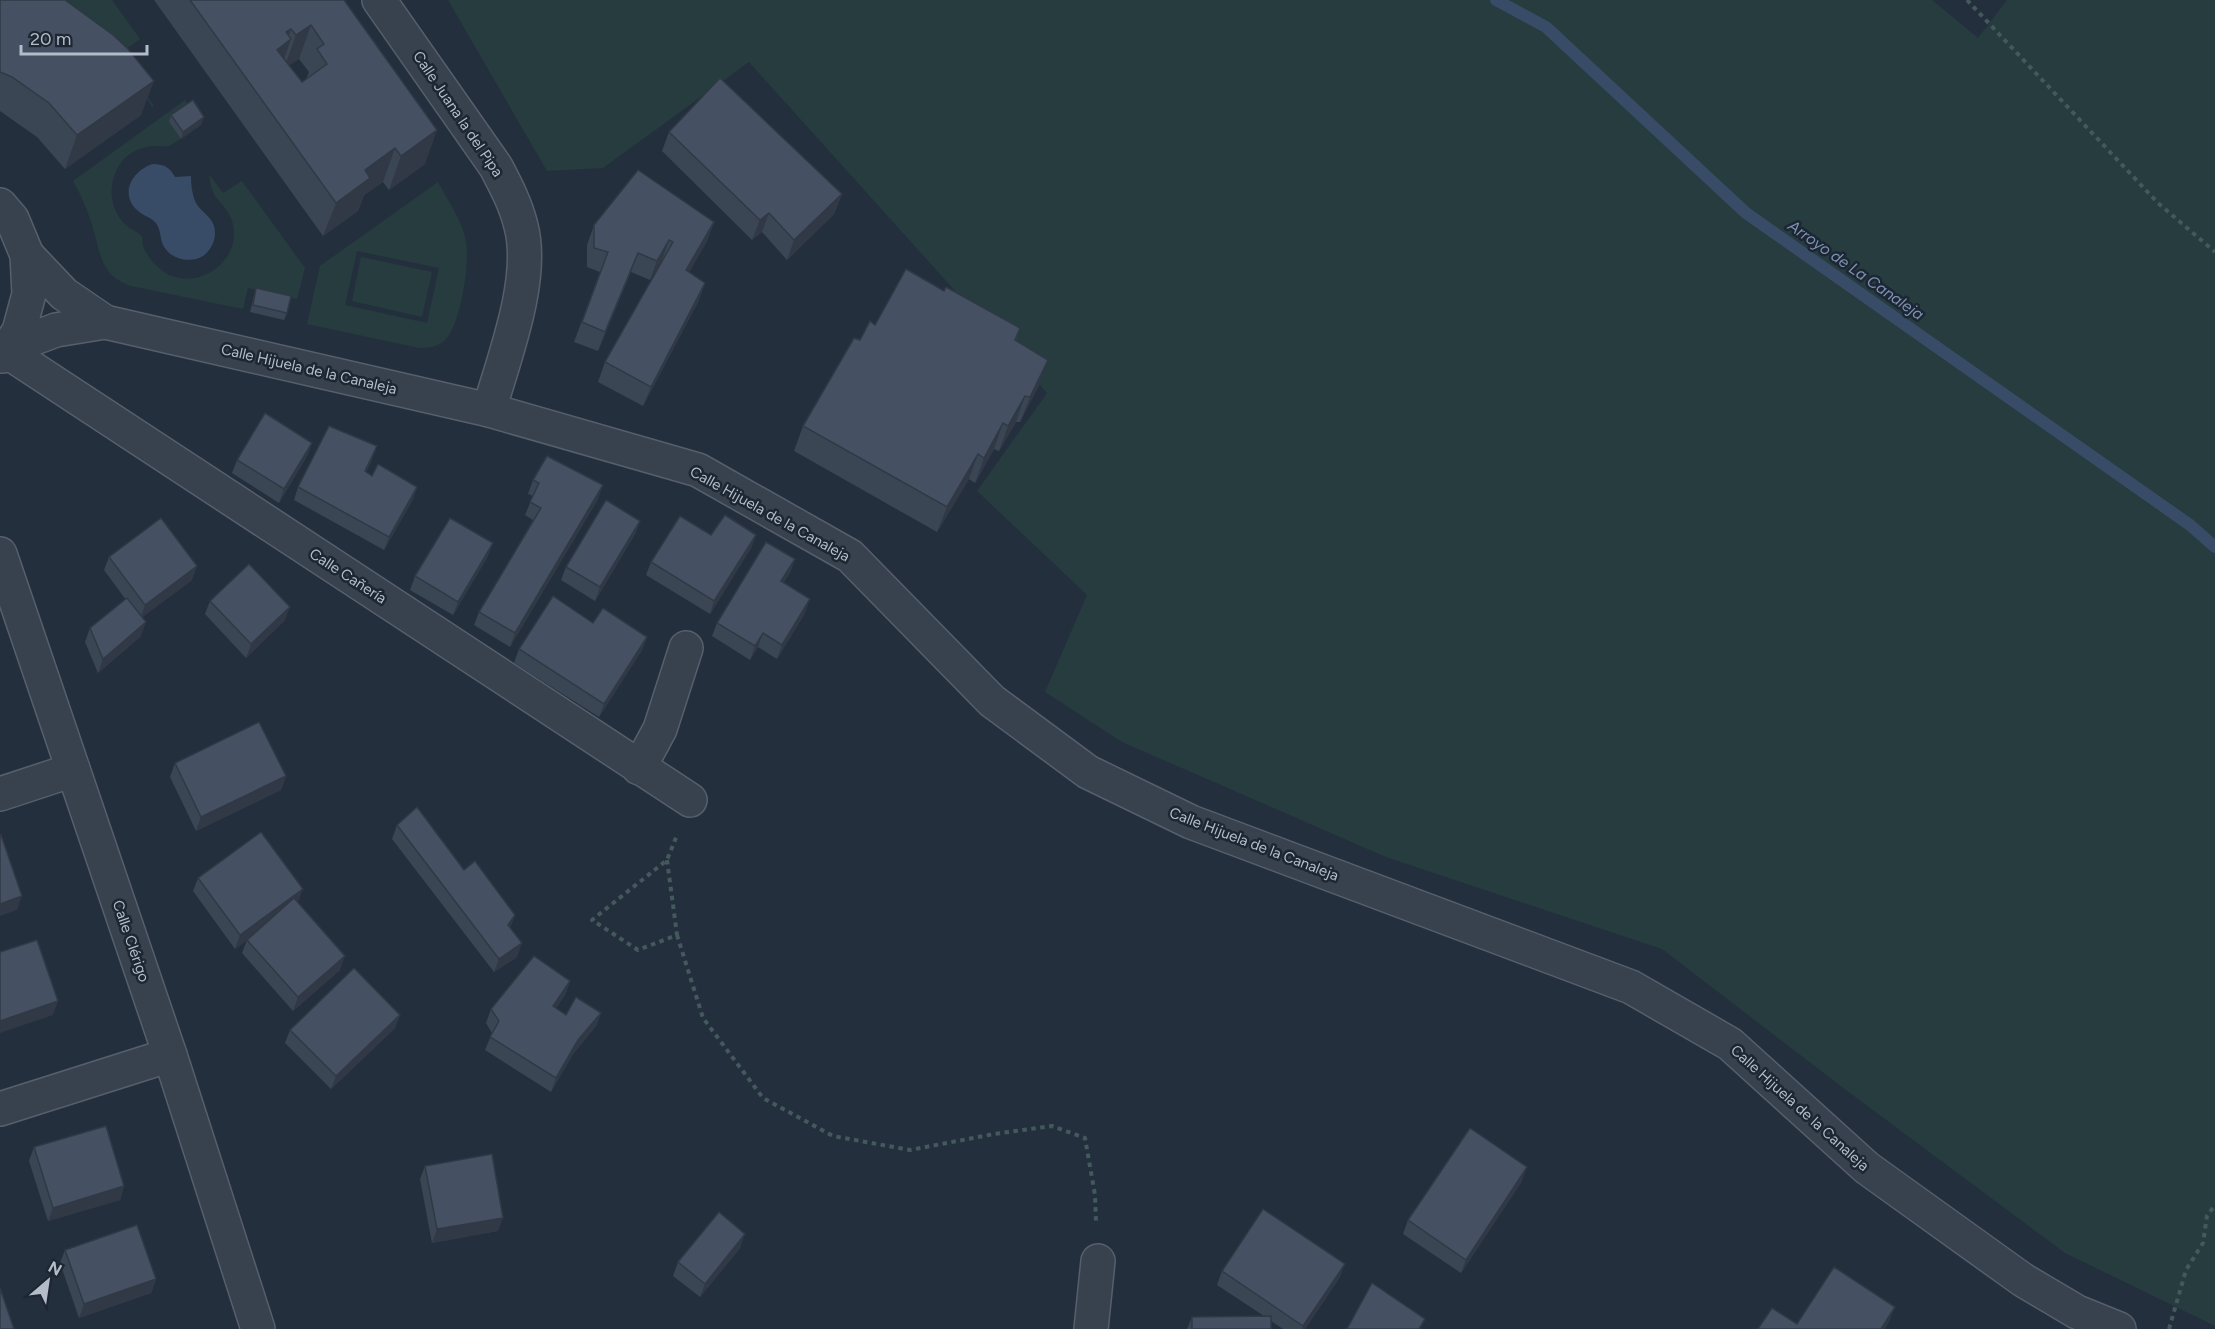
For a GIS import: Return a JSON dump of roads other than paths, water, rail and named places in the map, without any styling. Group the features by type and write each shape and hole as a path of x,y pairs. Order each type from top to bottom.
{"street":[{"name":"Calle Juana la del Pipa","path":"379,0 496,167 511,196 522,227 524,263 520,298 489,410"},
{"name":"Calle Hijuela de la Canaleja","path":"0,205 12,219 27,255 29,294 19,331 5,353"},
{"name":"Calle Hijuela de la Canaleja","path":"27,255 64,294 105,322 489,410 698,470 850,556 992,701 1088,772 1191,822 1631,987 1730,1044 1867,1168 2023,1280 2078,1312 2119,1329"},
{"name":"Calle Hijuela de la Canaleja","path":"5,353 56,330 105,322"},
{"name":"Calle Cañería","path":"5,353 690,800"},
{"name":"Calle Clérigo","path":"0,554 170,1055 258,1329"},
{"path":"639,768 660,729 686,648"},
{"path":"0,794 73,770"},
{"path":"0,1109 170,1055"},
{"path":"1091,1329 1098,1260"}],"water":[{"path":"153,164 166,167 175,177 191,176 196,203 211,219 214,228 213,243 203,256 186,260 170,254 163,245 156,223 139,212 132,203 129,190 134,177"}],"waterway":[{"name":"Arroyo de La Canaleja","path":"1496,0 1546,27 1746,213 2190,525 2215,547"}]}
